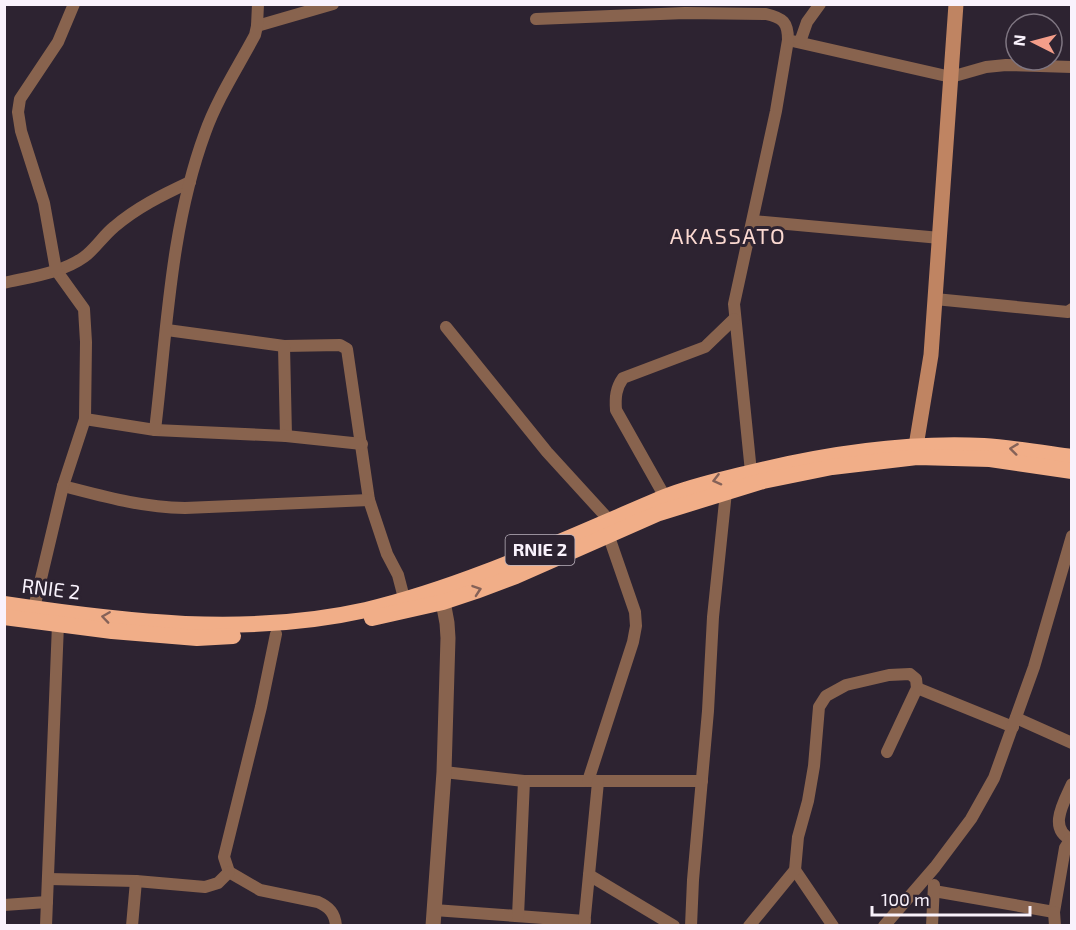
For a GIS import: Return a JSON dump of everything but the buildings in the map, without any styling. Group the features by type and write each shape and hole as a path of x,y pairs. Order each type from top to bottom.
{"highway":[{"name":"RNIE 2","path":"4,617 112,631 197,638 276,634 358,621 441,595 516,576 665,497 709,482 796,461 852,452 916,446 984,446 1071,458"},
{"name":"RNIE 2","path":"609,527 762,481 832,467 916,457 990,459 1071,471"},
{"name":"RNIE 2","path":"4,603 160,623 234,626 314,620 367,609 404,598 441,595"}],"main road":[{"path":"916,446 929,371 956,4"}],"street":[{"path":"34,608 63,486 84,419 86,342 84,309 56,270 44,202 21,131 18,112 20,99 58,42 74,4"},
{"path":"155,430 172,270 189,182 211,116 255,35 258,4"},
{"path":"257,26 333,4"},
{"path":"751,472 734,319 736,290 794,41 820,4"},
{"path":"536,19 685,9 765,15 776,16 784,21 794,41"},
{"path":"794,41 951,77 986,67 1006,65 1071,67"},
{"path":"4,283 56,270 84,257 114,227 136,211 189,182"},
{"path":"753,221 940,238"},
{"path":"935,298 1068,312 1071,309"},
{"path":"665,497 616,410 617,387 623,378 705,346 734,319"},
{"path":"441,595 448,639 444,772 433,918 518,916 584,923 589,875 593,781 633,642 636,626 635,612 609,527 446,327"},
{"path":"167,330 284,346 340,345 347,349 369,500 387,554 398,575 404,598"},
{"path":"284,346 286,436"},
{"path":"84,419 155,430 286,436 362,444"},
{"path":"63,486 135,505 159,508 369,500"},
{"path":"691,926 713,617 726,492"},
{"path":"884,926 935,867 983,799 994,778 1034,667 1071,536"},
{"path":"46,926 58,624"},
{"path":"276,634 261,707 224,857 229,872 260,890 318,902 327,906 336,919 336,926"},
{"path":"749,926 795,870 798,837 808,801 814,765 819,706 826,696 846,685 877,677 910,674 916,680 917,688 887,752"},
{"path":"917,688 1071,743"},
{"path":"444,772 524,781 702,781"},
{"path":"518,916 524,781"},
{"path":"1055,926 1054,912 1065,848 1071,840 1060,832 1058,823 1071,784"},
{"path":"932,926 935,867"},
{"path":"795,870 833,926"},
{"path":"49,879 136,881 205,887 218,883 229,872"},
{"path":"589,875 674,926"},
{"path":"132,926 136,881"},
{"path":"934,891 1054,912"},
{"path":"4,905 47,902"}],"district":[{"name":"AKASSATO","path":"728,236"}]}
